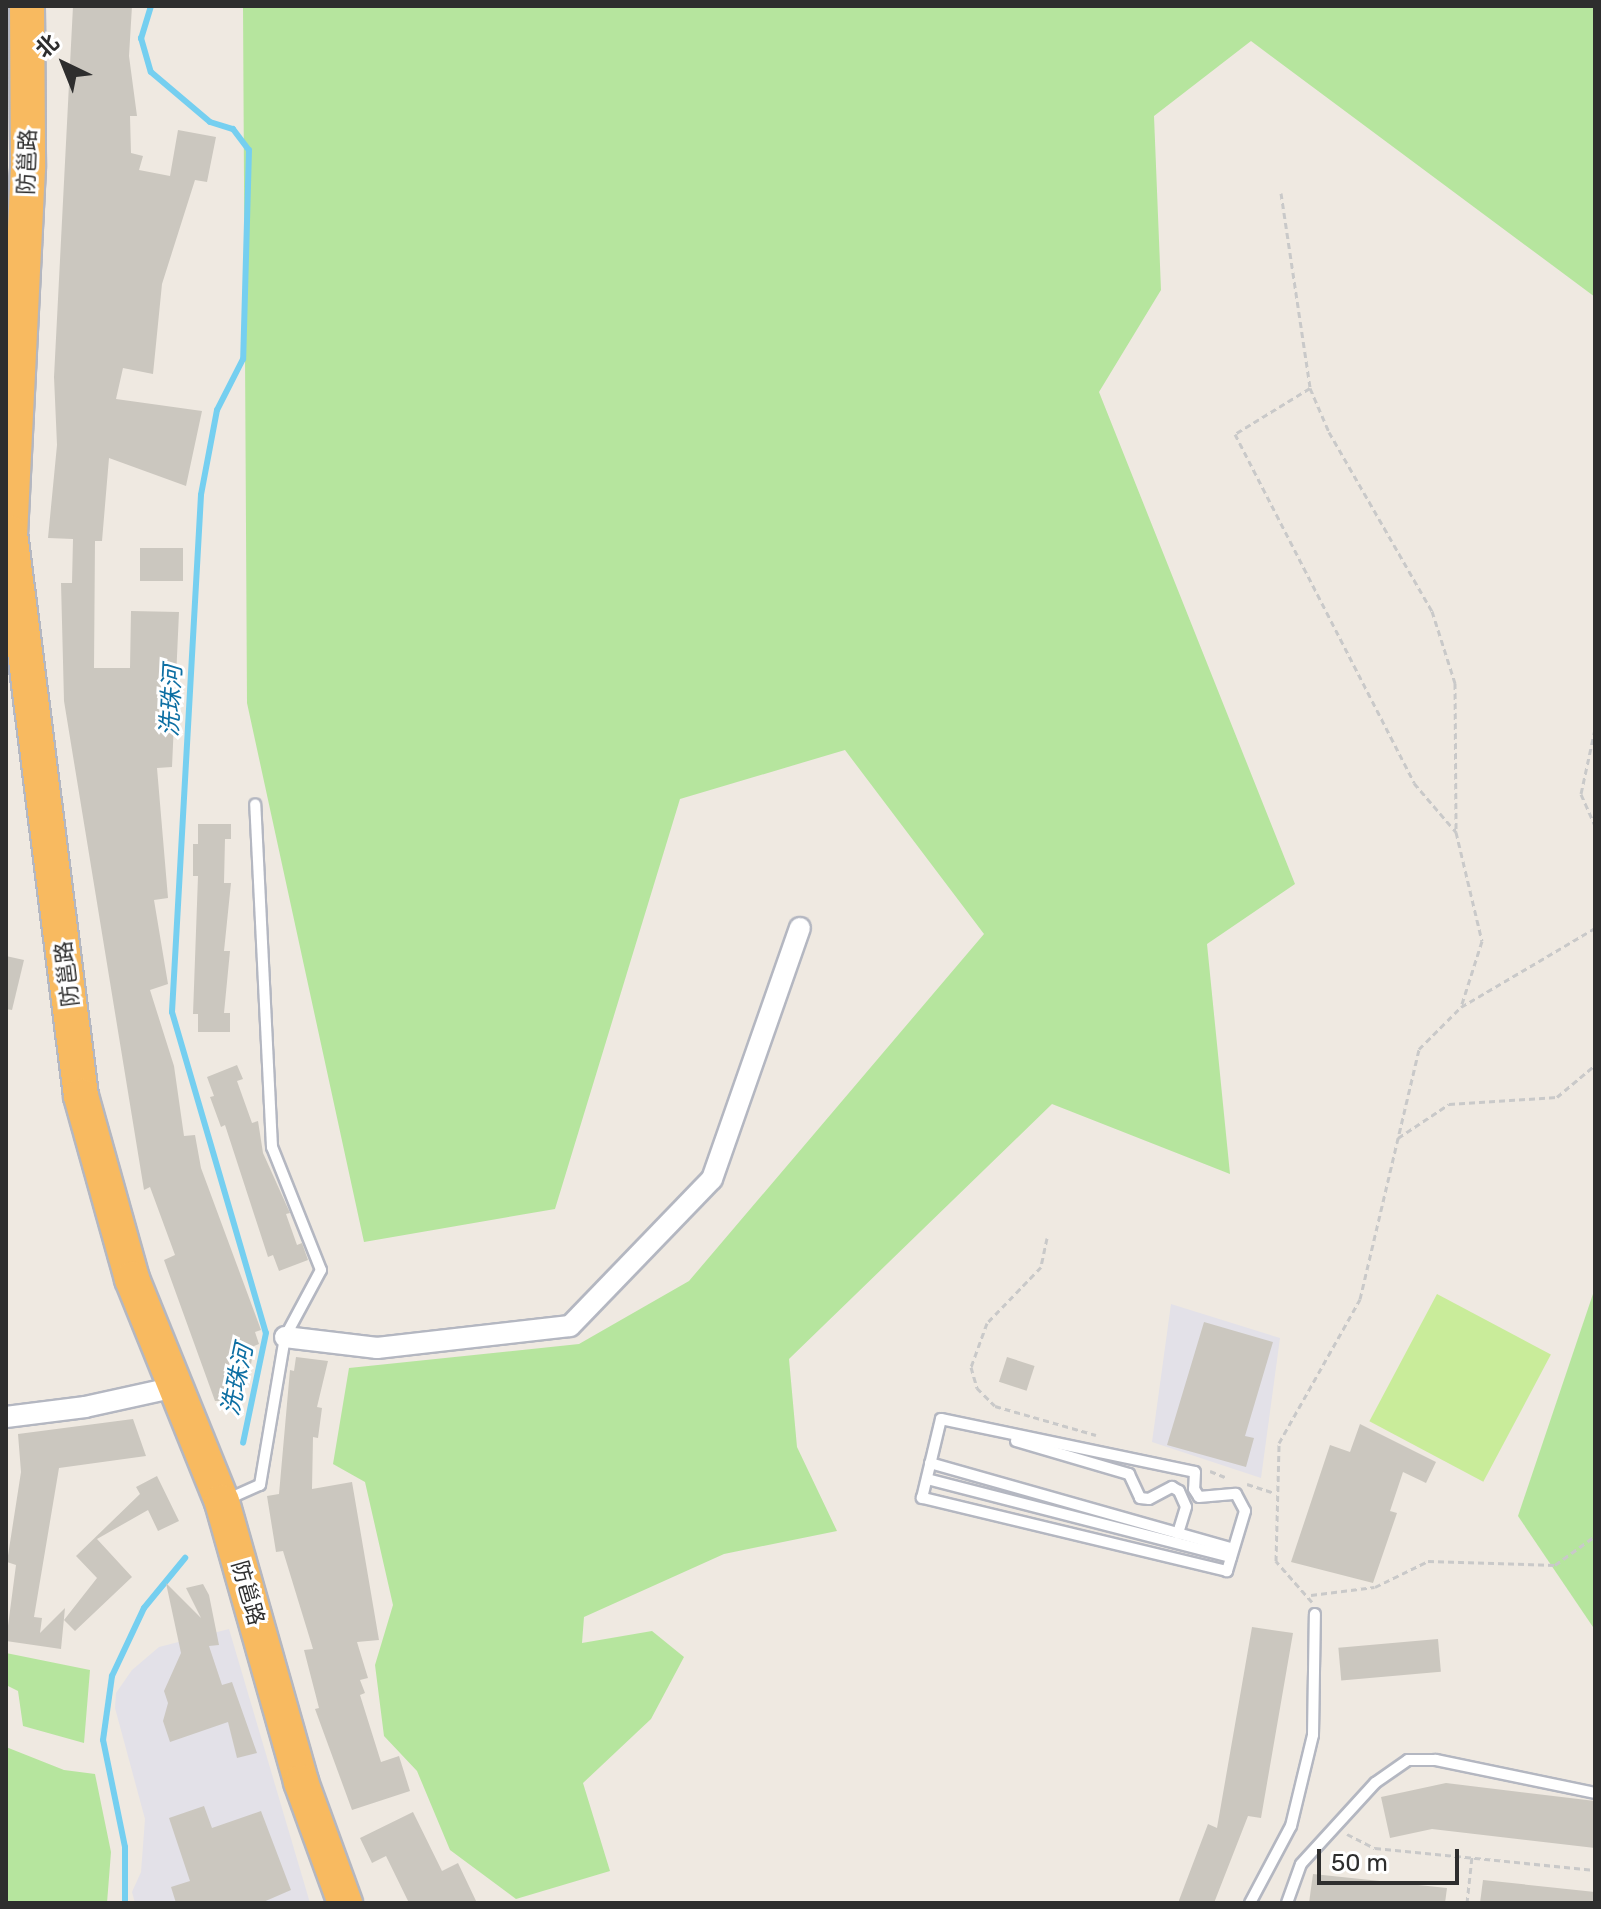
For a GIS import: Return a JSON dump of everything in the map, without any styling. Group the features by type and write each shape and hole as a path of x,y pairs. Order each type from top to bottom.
{"highway":[{"name":"防邕路","path":"27,6 28,168 8,532 81,1096 132,1279 222,1502 301,1782 345,1903"}],"street":[{"path":"285,1337 377,1348 570,1326 712,1179 800,928"},
{"path":"6,1417 85,1407 176,1387"}],"lane":[{"path":"222,1502 260,1485 285,1337 321,1270 272,1147 255,804"},
{"path":"941,1419 1195,1472 1194,1489 1199,1497 1214,1499 1227,1493 1241,1501 1245,1511 1227,1571 922,1498 941,1419"},
{"path":"941,1419 1129,1474 1140,1498 1149,1499 1172,1487 1186,1507 1178,1534"},
{"path":"930,1463 1178,1534 1232,1553"},
{"path":"927,1479 1232,1553"},
{"path":"1250,1903 1291,1826 1313,1735 1315,1614"},
{"path":"1287,1903 1301,1864 1375,1783 1408,1760 1436,1760 1595,1793"}],"path":[{"path":"1281,193 1310,388 1329,432 1432,611 1455,683 1456,832 1482,941 1461,1007"},
{"path":"1310,388 1235,434 1414,783 1456,832"},
{"path":"1595,729 1581,794 1595,825"},
{"path":"1315,1614 1311,1595 1276,1561 1279,1443 1360,1299 1419,1049 1461,1007 1595,928"},
{"path":"1398,1138 1449,1104 1557,1097 1595,1065"},
{"path":"1047,1238 1041,1267 987,1323 971,1367 977,1388 995,1406 1102,1436"},
{"path":"1199,1467 1225,1477"},
{"path":"1311,1595 1375,1587 1428,1561 1555,1565 1595,1536"},
{"path":"1336,1828 1375,1848 1595,1870"},
{"path":"1467,1903 1472,1856"}],"shaded area":[{"path":"1171,1304 1280,1338 1261,1478 1152,1442"},
{"path":"229,1629 310,1903 135,1903 132,1892 141,1872 145,1819 115,1708 116,1693 132,1670 159,1647"}],"green space":[{"path":"243,6 1595,6 1595,297 1251,41 1154,116 1161,290 1099,392 1295,884 1207,944 1230,1174 1052,1104 789,1359 797,1447 837,1531 724,1554 584,1617 582,1643 652,1631 684,1657 651,1719 583,1783 610,1871 516,1899 450,1850 417,1771 384,1736 375,1665 393,1605 365,1482 333,1464 349,1368 579,1344 689,1281 984,934 845,750 680,799 555,1209 364,1242 247,703"},
{"path":"1595,1288 1595,1630 1518,1516"},
{"path":"1437,1294 1551,1355 1483,1482 1369,1421"},
{"path":"6,1653 90,1670 84,1743 23,1726 18,1691 6,1685"},
{"path":"6,1747 64,1770 95,1774 111,1852 107,1903 6,1903"}],"building":[{"path":"73,6 132,6 129,56 137,116 130,116 131,153 143,156 139,170 170,176 178,130 216,137 207,182 195,180 162,284 153,374 123,368 116,399 202,411 186,486 109,458 102,541 95,541 94,668 130,668 131,611 179,612 172,767 157,768 168,898 154,900 168,984 150,990 174,1066 184,1136 195,1135 201,1168 261,1330 255,1332 259,1344 254,1346 248,1383 234,1401 215,1401 164,1260 175,1255 150,1187 144,1190 64,701 61,583 72,583 73,539 48,538 57,445 54,377"},
{"path":"140,548 183,548 183,581 140,581"},
{"path":"198,824 231,824 231,839 225,839 224,883 231,883 224,951 230,951 224,1013 230,1013 230,1032 198,1032 198,1014 193,1014 198,876 193,876 193,844 198,844"},
{"path":"6,956 24,960 12,1010 6,1009"},
{"path":"237,1065 243,1079 237,1081 252,1123 258,1121 263,1153 290,1213 286,1214 297,1245 302,1243 308,1260 279,1271 273,1255 268,1257 225,1125 221,1127 210,1097 214,1096 207,1077"},
{"path":"1204,1322 1273,1342 1245,1436 1254,1438 1246,1467 1167,1445"},
{"path":"296,1357 328,1361 317,1407 322,1408 318,1438 313,1437 312,1489 352,1482 379,1640 357,1642 368,1678 360,1680 365,1693 360,1695 381,1762 399,1756 410,1791 352,1810 315,1709 319,1708 304,1650 313,1649 283,1551 276,1552 267,1496 279,1494 290,1370 294,1371"},
{"path":"1007,1357 1035,1366 1027,1391 999,1382"},
{"path":"133,1419 146,1456 59,1468 34,1617 42,1618 40,1633 65,1608 61,1649 6,1641 16,1565 7,1562 21,1472 18,1434"},
{"path":"1360,1424 1436,1462 1426,1483 1403,1472 1390,1511 1397,1513 1373,1583 1291,1562 1330,1445 1350,1452"},
{"path":"157,1476 179,1521 158,1531 148,1510 97,1539 132,1577 75,1631 64,1620 97,1578 76,1556 140,1494 136,1487"},
{"path":"166,1583 201,1618 186,1588 203,1584 209,1595 219,1645 209,1646 222,1685 232,1682 257,1753 237,1758 228,1722 170,1742 163,1721 168,1703 164,1691 181,1653"},
{"path":"1252,1627 1293,1633 1261,1818 1248,1816 1214,1903 1178,1903 1208,1824 1217,1828"},
{"path":"1438,1639 1441,1672 1341,1681 1338,1648"},
{"path":"1446,1783 1595,1801 1595,1848 1432,1829 1390,1838 1381,1797"},
{"path":"204,1806 212,1828 261,1811 291,1890 261,1903 176,1903 171,1887 190,1881 169,1818"},
{"path":"413,1812 442,1871 458,1863 477,1903 409,1903 386,1856 372,1863 360,1838"},
{"path":"1313,1874 1447,1888 1445,1903 1309,1903"},
{"path":"1483,1880 1595,1892 1595,1903 1480,1903"}],"waterway":[{"name":"洗珠河","path":"151,6 141,38 151,72 210,122 233,129 249,150 243,359 217,410 201,495 172,1012 266,1333 243,1443"},
{"name":"洗珠河","path":"125,1903 125,1847 103,1740 112,1676 144,1608 185,1558"}]}
